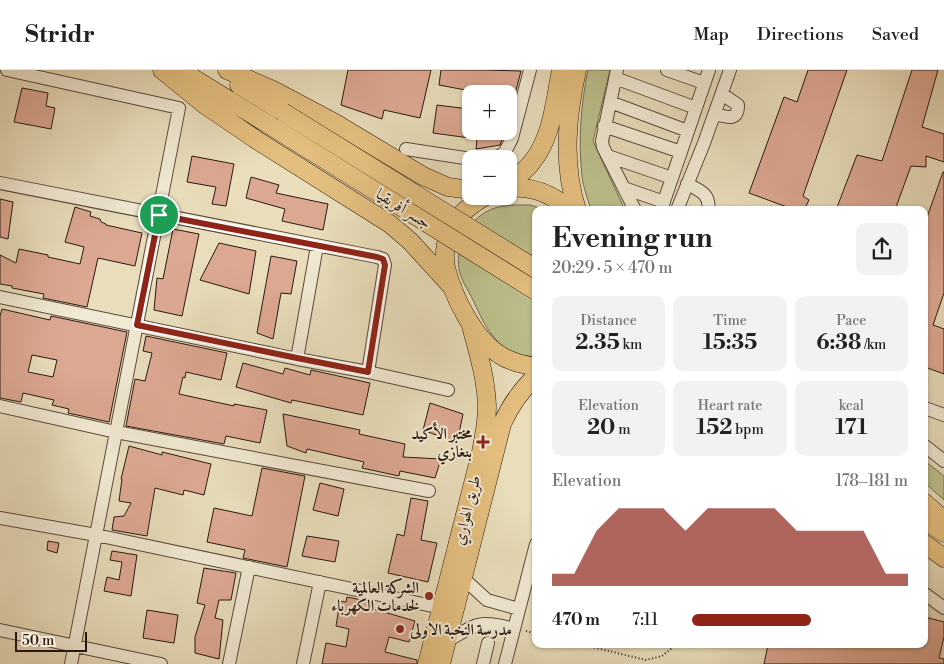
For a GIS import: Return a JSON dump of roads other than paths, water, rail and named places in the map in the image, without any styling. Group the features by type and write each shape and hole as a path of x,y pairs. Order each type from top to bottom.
{"highway":[{"path":"162,70 205,105 255,139 390,224 410,241 453,288"},
{"name":"جسر أفريقيا","path":"180,70 532,289"},
{"name":"جسر أفريقيا","path":"217,70 532,267"},
{"path":"227,70 273,90 335,123 422,176 448,187 462,189"},
{"path":"517,176 532,162 542,147 549,127 561,70"},
{"path":"576,206 570,178 567,147 570,104 577,70"},
{"path":"517,188 530,189 545,193 565,206"},
{"path":"472,205 462,214 449,232 445,251 446,267 453,288 471,326 488,345 500,355 514,361 532,365"},
{"name":"طريق الهواري","path":"427,664 481,452 486,425 487,406 484,382 471,326"},
{"name":"طريق الهواري","path":"441,664 502,424 518,396 532,380"},
{"path":"928,506 944,520"},
{"path":"928,522 944,533"},
{"path":"928,546 943,557"},
{"path":"928,551 943,557"}],"street":[{"path":"7,70 180,108 71,664"},
{"path":"506,150 512,138 530,70"},
{"path":"666,70 704,83"},
{"path":"624,188 663,206 709,70"},
{"path":"679,206 715,114 730,70"},
{"path":"633,206 603,147 602,141 616,74 696,108"},
{"path":"715,114 730,118 734,117 738,110 736,102 722,94"},
{"path":"610,102 688,131"},
{"path":"604,126 681,152"},
{"path":"406,149 462,158"},
{"path":"608,156 672,178"},
{"path":"0,182 383,259 385,265 368,372"},
{"path":"687,184 704,193 709,200 708,206"},
{"path":"297,358 317,246"},
{"path":"0,297 448,390"},
{"path":"0,406 116,432 429,492"},
{"path":"928,409 944,415"},
{"path":"928,448 944,461"},
{"path":"0,518 96,535 442,608"},
{"path":"505,664 532,560"},
{"path":"229,664 250,567"},
{"path":"464,579 481,596 494,603 519,610"},
{"path":"303,664 320,582"},
{"path":"928,596 944,608"},
{"path":"490,623 494,616 494,603"},
{"path":"447,641 477,625 490,623 514,628"},
{"path":"0,630 160,664"},
{"path":"483,664 488,643"}],"place":[{"name":"مختبر الأكيد بنغازي","path":"483,442"},
{"name":"الشركة العالمية لخدمات الكهرباء","path":"429,596"},
{"name":"مدرسة النخبة الاولى","path":"400,629"}]}
